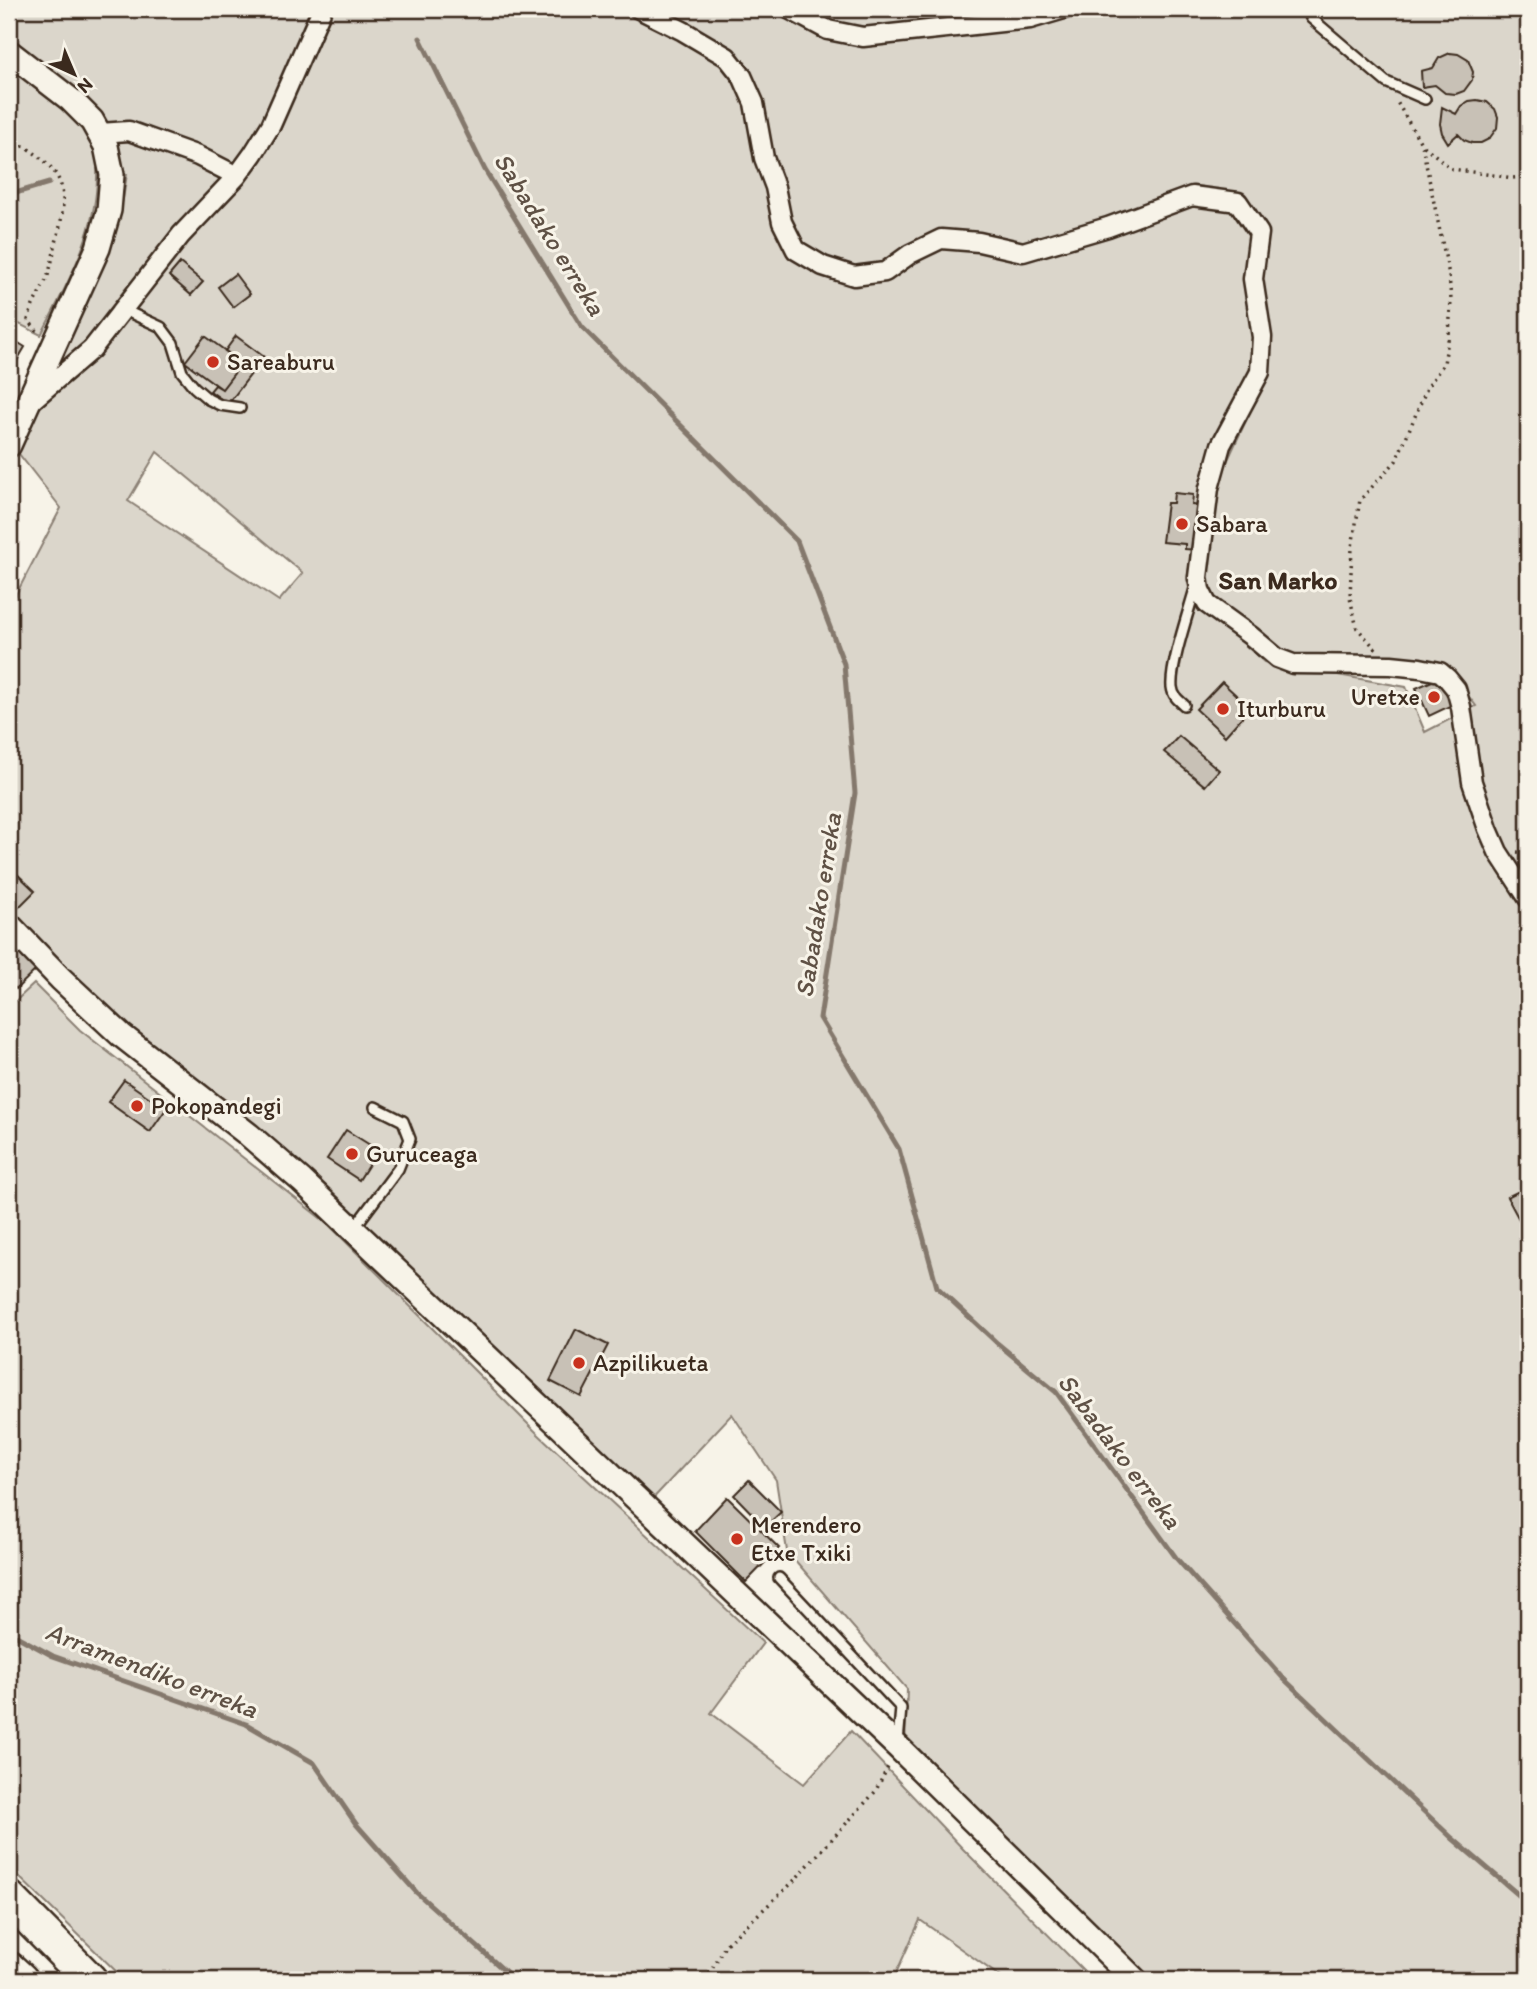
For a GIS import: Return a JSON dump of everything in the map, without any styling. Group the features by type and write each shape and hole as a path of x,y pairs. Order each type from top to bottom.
{"highway":[{"path":"9,1898 90,1980"},
{"path":"9,1969 21,1980"}],"street":[{"path":"26,406 92,349 181,235 237,176 253,155 271,125 322,9"},
{"path":"639,9 727,57 742,76 754,103 764,158 775,187 782,222 796,250 823,266 854,276 885,272 910,254 940,239 979,242 1023,252 1108,227 1192,196 1238,202 1259,233 1252,279 1262,337 1260,372 1222,445 1209,488 1198,578 1200,590 1208,604 1277,658 1293,664 1391,665 1440,672 1456,689 1472,782 1488,829 1497,852 1528,898"},
{"path":"789,9 828,30 863,37 1030,19 1063,9"},
{"path":"9,52 82,110 100,133 110,160 112,175 109,210 98,248 9,445"},
{"path":"100,133 129,131 198,156 237,176"},
{"path":"9,925 121,1035 249,1135 302,1181 898,1747 1135,1980"}],"lane":[{"path":"1307,9 1311,18 1386,82 1425,99"},
{"path":"124,310 162,327 173,343 182,372 208,399 220,405 240,408"},
{"path":"1184,705 1176,698 1172,687 1175,661 1198,578"},
{"path":"353,1229 398,1169 410,1139 403,1122 374,1107"},
{"path":"779,1578 901,1708 898,1747"}],"path":[{"path":"1386,82 1422,145 1449,275 1451,300 1444,363 1427,388 1396,461 1360,500 1352,547 1350,598 1357,628 1391,665"},
{"path":"1422,145 1452,169 1528,177"},
{"path":"9,151 24,146 38,155 56,174 64,193 59,229 47,278 32,304 28,320 43,338 55,343"},
{"path":"706,1980 726,1944 791,1884 875,1791 898,1747"}],"shaded area":[{"path":"9,9 1528,9 1528,1980 1133,1980 905,1748 907,1689 787,1551 776,1480 732,1414 647,1505 342,1202 250,1126 121,1029 9,919 9,608 61,508 16,450 111,240 127,174 97,169 93,213 80,255 41,335 9,319","holes":["1262,386 1219,479 1203,579 1213,598 1284,657 1445,666 1476,706 1425,732 1406,687 1264,662 1195,600 1187,580 1205,468 1222,426","157,452 303,573 279,601 128,501"]},
{"path":"34,984 80,1030 328,1224 537,1433 763,1643 711,1713 804,1784 851,1731 1093,1980 1005,1980 920,1920 893,1980 125,1980 9,1867 9,1007"}],"building":[{"path":"1450,53 1468,60 1473,72 1472,80 1464,91 1456,94 1445,93 1435,85 1422,87 1421,71 1433,68 1439,58"},
{"path":"1477,100 1487,102 1495,109 1498,117 1497,128 1489,139 1481,143 1464,140 1458,134 1448,143 1440,124 1442,107 1456,114 1461,106"},
{"path":"180,263 203,282 191,295 169,276"},
{"path":"235,274 250,294 233,307 218,287"},
{"name":"Sareaburu","path":"205,336 242,363 222,389 185,362"},
{"path":"236,336 264,357 228,404 210,391 215,385 222,389 242,363 225,351"},
{"path":"9,337 25,347 9,374"},
{"name":"Sabara","path":"1174,493 1193,495 1192,505 1202,506 1198,550 1185,549 1185,544 1162,542 1167,503 1173,503"},
{"name":"Uretxe","path":"1439,678 1452,705 1429,716 1416,688"},
{"name":"Iturburu","path":"1222,682 1250,708 1225,736 1196,709"},
{"path":"1179,736 1219,770 1205,786 1164,752"},
{"path":"13,870 35,891 15,911 9,905 9,874"},
{"path":"9,940 37,969 16,989 9,982"},
{"name":"Pokopandegi","path":"124,1080 166,1109 150,1132 108,1102"},
{"name":"Guruceaga","path":"346,1130 378,1150 359,1180 327,1159"},
{"path":"1525,1188 1528,1194 1528,1236 1507,1197"},
{"name":"Azpilikueta","path":"576,1329 608,1345 581,1397 550,1381"},
{"path":"749,1480 781,1512 765,1527 734,1495"},
{"name":"Merendero Etxe Txiki","path":"727,1497 779,1548 746,1582 695,1531"}],"waterway":[{"name":"Sabadako erreka","path":"420,38 485,170 582,327 797,541 844,664 855,793 820,1018 899,1149 937,1287 997,1343 1056,1392 1177,1559 1284,1679 1452,1838 1528,1903"},
{"path":"9,195 49,183"},
{"name":"Arramendiko erreka","path":"9,1632 53,1656 246,1724 314,1763 356,1824 417,1893 515,1980"}],"place":[{"name":"Sareaburu","path":"213,362"},
{"name":"Sabara","path":"1182,524"},
{"name":"Uretxe","path":"1434,697"},
{"name":"Iturburu","path":"1223,709"},
{"name":"Pokopandegi","path":"137,1106"},
{"name":"Guruceaga","path":"352,1154"},
{"name":"Azpilikueta","path":"579,1363"},
{"name":"Merendero Etxe Txiki","path":"737,1539"}],"district":[{"name":"San Marko","path":"1278,580"}]}
